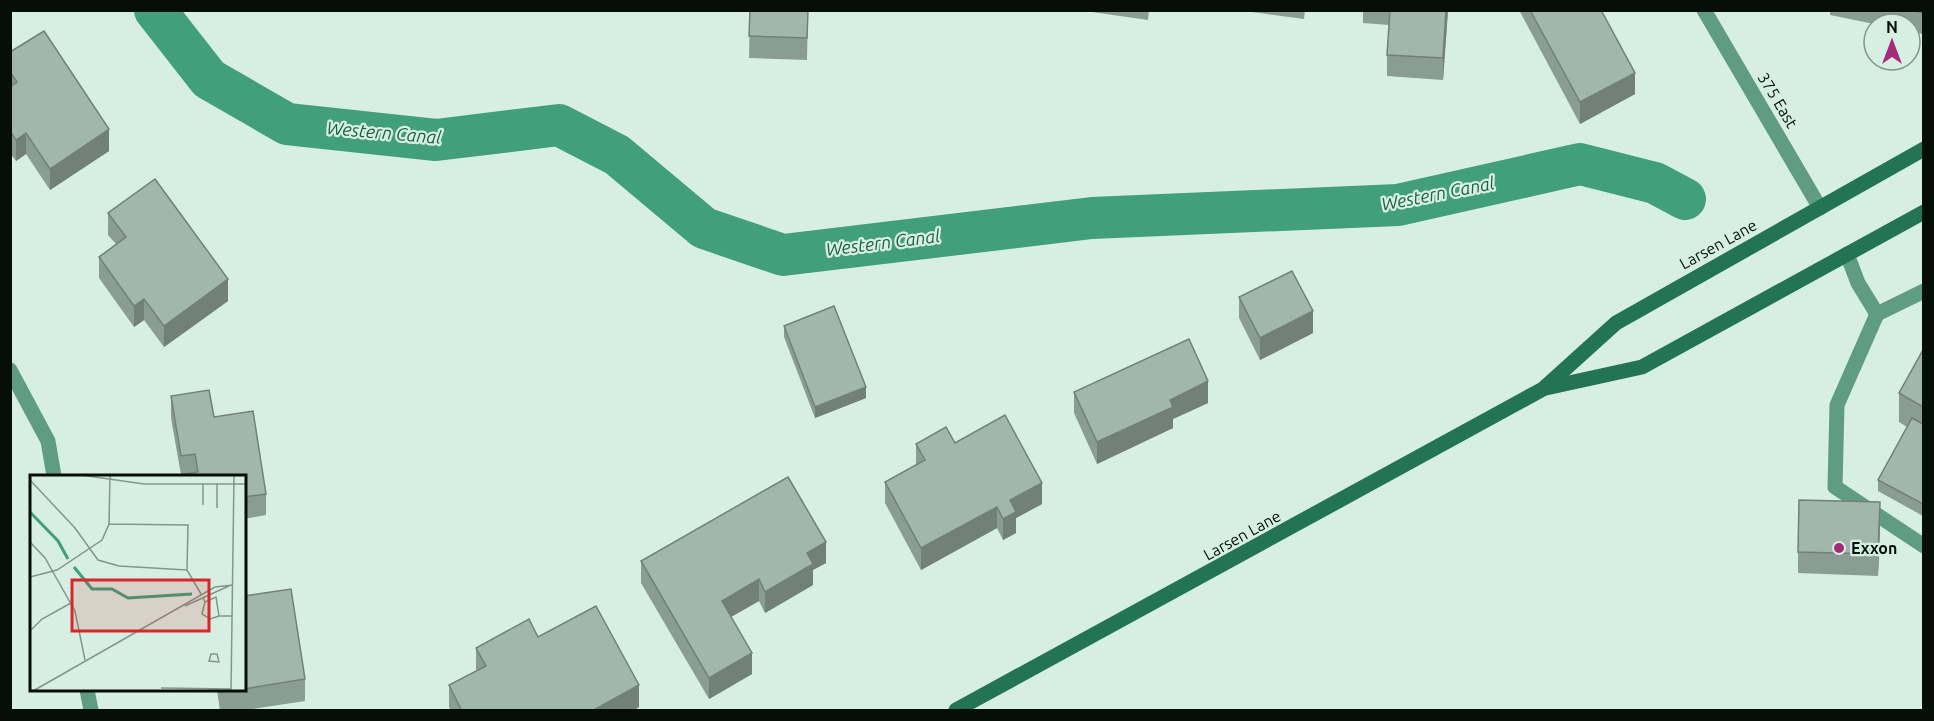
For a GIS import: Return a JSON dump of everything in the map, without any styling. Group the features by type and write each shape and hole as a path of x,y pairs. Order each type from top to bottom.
{"main road":[{"name":"Larsen Lane","path":"956,711 1543,389 1616,323 1923,149"},
{"name":"Larsen Lane","path":"1543,389 1642,367 1923,212"}],"street":[{"name":"375 East","path":"1704,10 1820,207"},
{"path":"1847,254 1858,282 1877,314"},
{"path":"1923,291 1877,314 1837,405 1835,487 1923,546"},
{"path":"10,370 48,441 54,475"},
{"path":"87,691 91,711"}],"building":[{"path":"750,10 808,10 807,38 749,36"},
{"path":"1390,10 1446,10 1443,58 1387,55"},
{"path":"1530,10 1601,10 1635,73 1580,102"},
{"path":"44,31 109,129 50,169 26,133 16,140 10,131 10,87 17,82 10,72 10,52"},
{"path":"155,179 228,279 164,326 144,299 134,306 99,257 126,237 108,213"},
{"path":"1292,271 1313,311 1260,338 1239,297"},
{"path":"834,306 866,387 815,407 784,326"},
{"path":"1189,339 1208,381 1170,400 1173,407 1097,442 1074,392"},
{"path":"1923,350 1923,407 1899,393"},
{"path":"209,390 214,417 253,411 266,494 246,497 246,475 181,475 198,472 195,454 181,456 171,396"},
{"path":"1005,415 1042,483 1010,500 1016,512 1003,519 997,507 921,548 885,482 925,460 916,444 946,427 955,443"},
{"name":"Exxon","path":"1912,418 1923,424 1923,504 1878,480"},
{"path":"788,477 826,542 807,553 813,564 765,592 759,579 722,601 752,653 709,678 641,561"},
{"path":"1799,500 1880,502 1878,554 1798,552"},
{"path":"291,589 305,679 246,689 246,596"},
{"path":"596,606 639,685 592,711 462,711 449,685 486,666 476,648 529,619 538,637"}],"waterway":[{"name":"Western Canal","path":"155,10 209,79 287,124 436,140 559,125 617,155 704,228 783,255 1092,218 1398,205 1580,164 1655,183 1685,199"}],"place":[{"name":"Exxon","path":"1839,548"}]}
